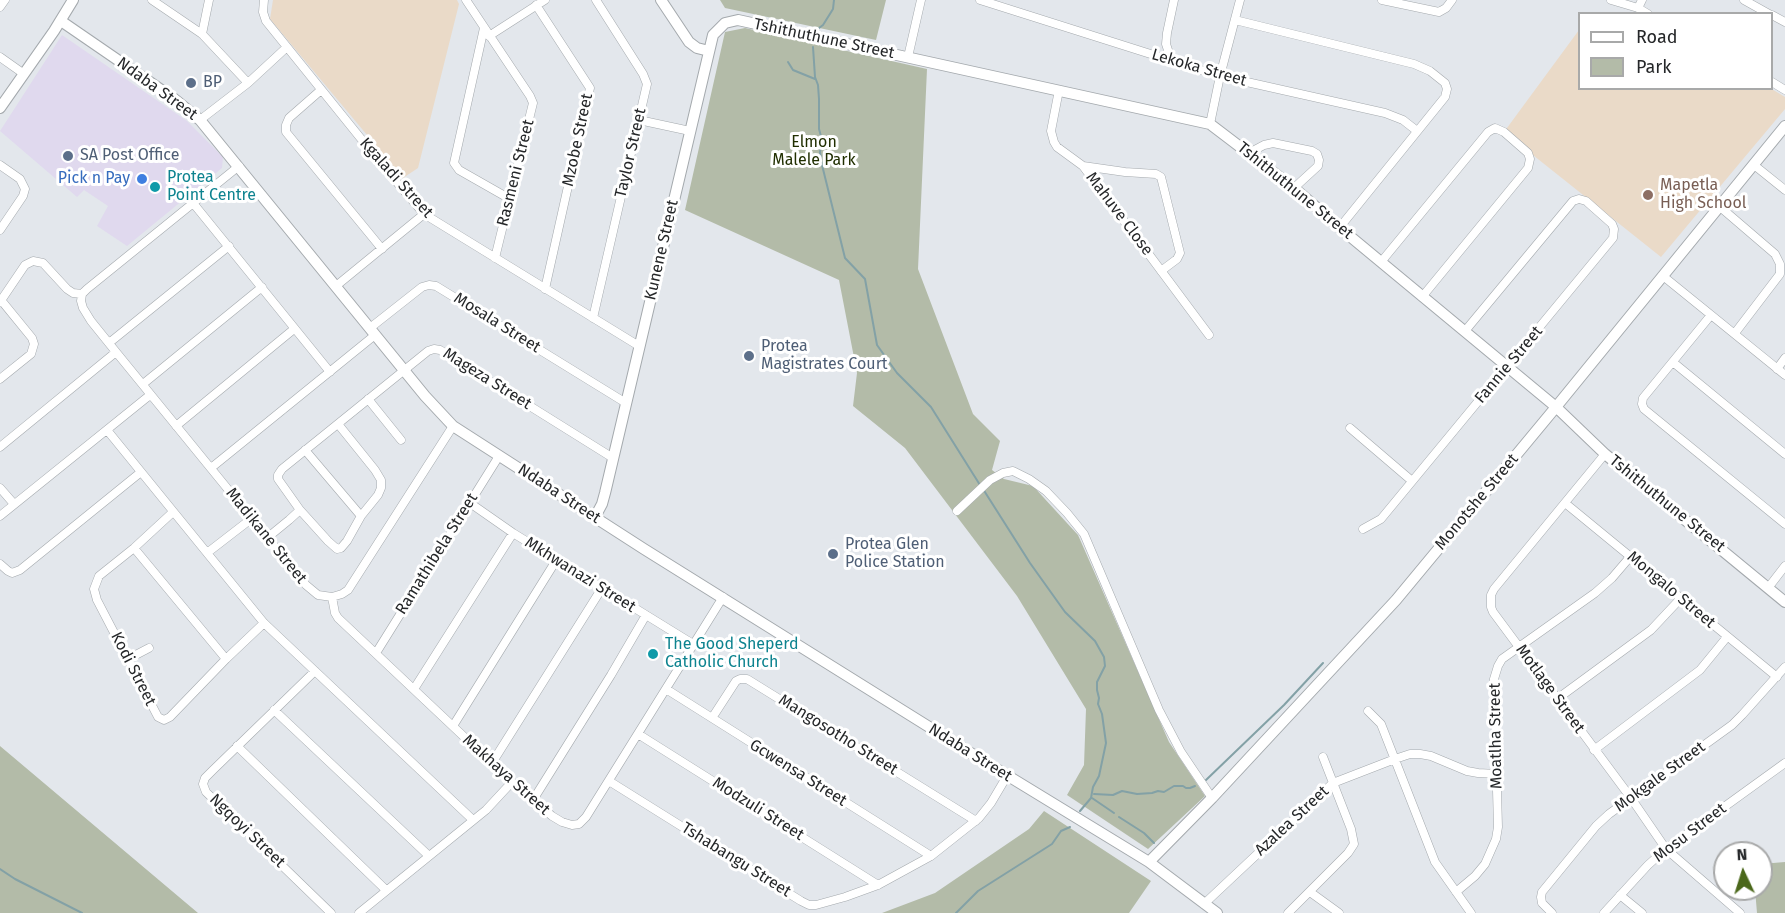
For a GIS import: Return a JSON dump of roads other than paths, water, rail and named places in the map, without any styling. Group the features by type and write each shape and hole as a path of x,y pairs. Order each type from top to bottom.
{"street":[{"path":"0,7 5,0"},
{"path":"0,108 61,21 73,0"},
{"path":"152,0 202,34 248,83"},
{"path":"202,34 209,0"},
{"name":"Kgaladi Street","path":"264,0 263,12 266,21 424,214 639,346"},
{"name":"Rasmeni Street","path":"466,0 533,103 495,258"},
{"path":"489,36 544,0"},
{"name":"Taylor Street","path":"593,318 646,82 596,0"},
{"path":"661,0 689,42 697,48 709,51"},
{"path":"908,57 921,0"},
{"name":"Lekoka Street","path":"980,0 1220,76 1385,113 1403,120 1417,131"},
{"path":"1173,62 1166,44 1174,0"},
{"path":"1210,124 1240,0"},
{"path":"1382,0 1439,12 1446,9 1452,0"},
{"path":"1611,0 1645,12"},
{"path":"1638,8 1642,0"},
{"path":"1744,0 1766,12"},
{"name":"Mzobe Street","path":"536,5 591,91 545,289"},
{"name":"Tshithuthune Street","path":"709,51 714,32 725,23 733,20 746,21 1210,124 1294,188 1556,407 1605,454 1785,602"},
{"path":"1235,20 1414,64 1430,71 1445,83 1447,89 1445,97 1340,227"},
{"name":"Ndaba Street","path":"61,21 182,104 200,120 441,415 453,426 595,518 1007,776 1149,862 1217,913"},
{"path":"484,28 454,163 459,170 510,199"},
{"path":"200,120 248,83 287,47"},
{"name":"Kunene Street","path":"595,518 602,504 709,51"},
{"path":"0,57 24,74"},
{"path":"321,90 289,118 286,132 382,249"},
{"name":"Mahuve Close","path":"1059,90 1051,131 1057,147 1083,166 1209,335"},
{"path":"639,120 690,131"},
{"name":"Monotshe Street","path":"1149,862 1212,798 1396,600 1785,126"},
{"path":"1381,262 1488,132 1495,128 1504,132 1528,153 1530,164 1422,297"},
{"path":"1250,153 1273,143 1317,154 1318,166 1294,188"},
{"path":"0,165 20,179 25,191 0,230"},
{"path":"1754,165 1785,190"},
{"path":"0,379 31,354 34,346 33,340 1,301 25,265 31,261 43,263 67,289 73,293 82,294 238,166"},
{"path":"1083,166 1156,174 1161,177 1180,253 1177,259 1161,271"},
{"name":"Fannie Street","path":"1363,529 1381,519 1613,238 1612,224 1586,201 1573,201 1465,331"},
{"path":"193,203 330,372"},
{"path":"1719,206 1775,254 1780,264 1780,274 1735,333"},
{"path":"336,286 424,214"},
{"path":"109,343 229,246"},
{"path":"1663,276 1785,375"},
{"name":"Mosala Street","path":"211,468 330,372 422,287 429,285 436,286 626,403"},
{"path":"143,384 262,287"},
{"name":"Madikane Street","path":"82,294 83,308 109,343 251,519 306,585 318,595 332,597"},
{"path":"1711,315 1643,398 1642,404 1644,409 1785,524"},
{"path":"176,426 294,329"},
{"name":"Mageza Street","path":"338,424 375,470 381,480 381,488 347,541 337,549 300,510 278,477 282,469 368,399 432,349 440,350 613,458"},
{"path":"0,447 116,352"},
{"path":"1776,369 1785,358"},
{"path":"1674,363 1785,454"},
{"path":"0,516 150,395"},
{"path":"368,399 401,440"},
{"path":"332,597 348,590 453,426"},
{"path":"1350,429 1412,481"},
{"path":"107,430 264,623 473,820"},
{"path":"305,450 361,516"},
{"name":"Motlage Street","path":"1605,454 1491,595 1493,612 1666,849 1740,913"},
{"name":"Ramathibela Street","path":"376,653 499,456"},
{"path":"957,511 990,480 1013,471 1046,491 1067,513 1084,534 1159,710 1181,752 1212,798"},
{"path":"0,564 12,573 20,570 141,472"},
{"path":"0,488 14,504"},
{"name":"Mkhwanazi Street","path":"470,503 513,533 693,644"},
{"name":"Mongalo Street","path":"1565,503 1777,677"},
{"path":"267,538 300,510"},
{"name":"Kodi Street","path":"173,512 99,576 94,586 95,596 157,715 164,720 170,717 264,623"},
{"path":"207,553 251,519"},
{"path":"414,689 513,533"},
{"path":"134,548 226,659"},
{"name":"Moatlha Street","path":"1456,892 1485,864 1496,839 1498,827 1494,679 1498,666 1502,659 1612,578 1630,557"},
{"path":"453,726 557,560"},
{"path":"1768,588 1785,566"},
{"path":"492,763 602,588"},
{"name":"Makhaya Street","path":"332,597 336,615 512,782 557,819 574,825 585,819 723,597"},
{"path":"1557,699 1651,630 1681,598"},
{"path":"533,800 646,615"},
{"path":"1594,750 1700,670 1727,637"},
{"path":"128,659 149,648"},
{"name":"Mokgale Street","path":"1552,913 1542,903 1543,888 1596,826 1609,814 1732,725 1785,667"},
{"name":"Ngqoyi Street","path":"315,671 205,778 203,784 204,790 331,913"},
{"name":"Mangosotho Street","path":"712,718 733,684 738,680 747,680 976,821"},
{"name":"Gcwensa Street","path":"666,689 931,856"},
{"path":"274,710 429,856"},
{"path":"1368,711 1381,724 1435,862 1471,913"},
{"name":"Modzuli Street","path":"638,734 878,885"},
{"path":"237,746 386,890"},
{"name":"Azalea Street","path":"1204,904 1333,783 1410,754 1431,756 1467,771 1497,774"},
{"path":"1288,913 1348,853 1354,844 1351,829 1323,757"},
{"name":"Mosu Street","path":"1604,913 1666,849 1785,763"},
{"name":"Tshabangu Street","path":"609,781 812,906 825,904 878,885 931,856 976,821 991,803 1007,776"},
{"path":"359,913 473,820 512,782"},
{"path":"1310,892 1339,913"},
{"path":"1620,895 1642,913"}],"waterway":[{"path":"819,28 833,9 834,0"},
{"path":"813,47 815,77 818,85 822,165 845,258 865,279 877,345 897,373 931,407 980,485"},
{"path":"788,62 793,70 815,79"},
{"path":"983,489 1030,563 1065,612 1095,641 1104,657 1105,666 1097,682 1097,690 1106,743 1099,776 1093,787 1091,798 1080,811"},
{"path":"1206,780 1284,705 1323,663"},
{"path":"1094,794 1113,795 1122,791 1137,794 1152,793 1164,792 1174,786 1186,788 1195,786"},
{"path":"1092,798 1114,813"},
{"path":"1119,817 1144,833 1154,843"},
{"path":"956,913 978,891 1052,844 1061,831 1070,827"},
{"path":"0,869 82,913"}],"place":[{"name":"BP","path":"191,83"},
{"name":"SA Post Office","path":"68,156"},
{"name":"Pick n Pay","path":"142,179"},
{"name":"Protea Point Centre","path":"155,187"},
{"name":"Mapetla High School","path":"1648,195"},
{"name":"Protea Magistrates Court","path":"749,356"},
{"name":"Protea Glen Police Station","path":"833,554"},
{"name":"The Good Sheperd Catholic Church","path":"653,654"}],"park label":[{"name":"Elmon Malele Park","path":"814,152"}]}
